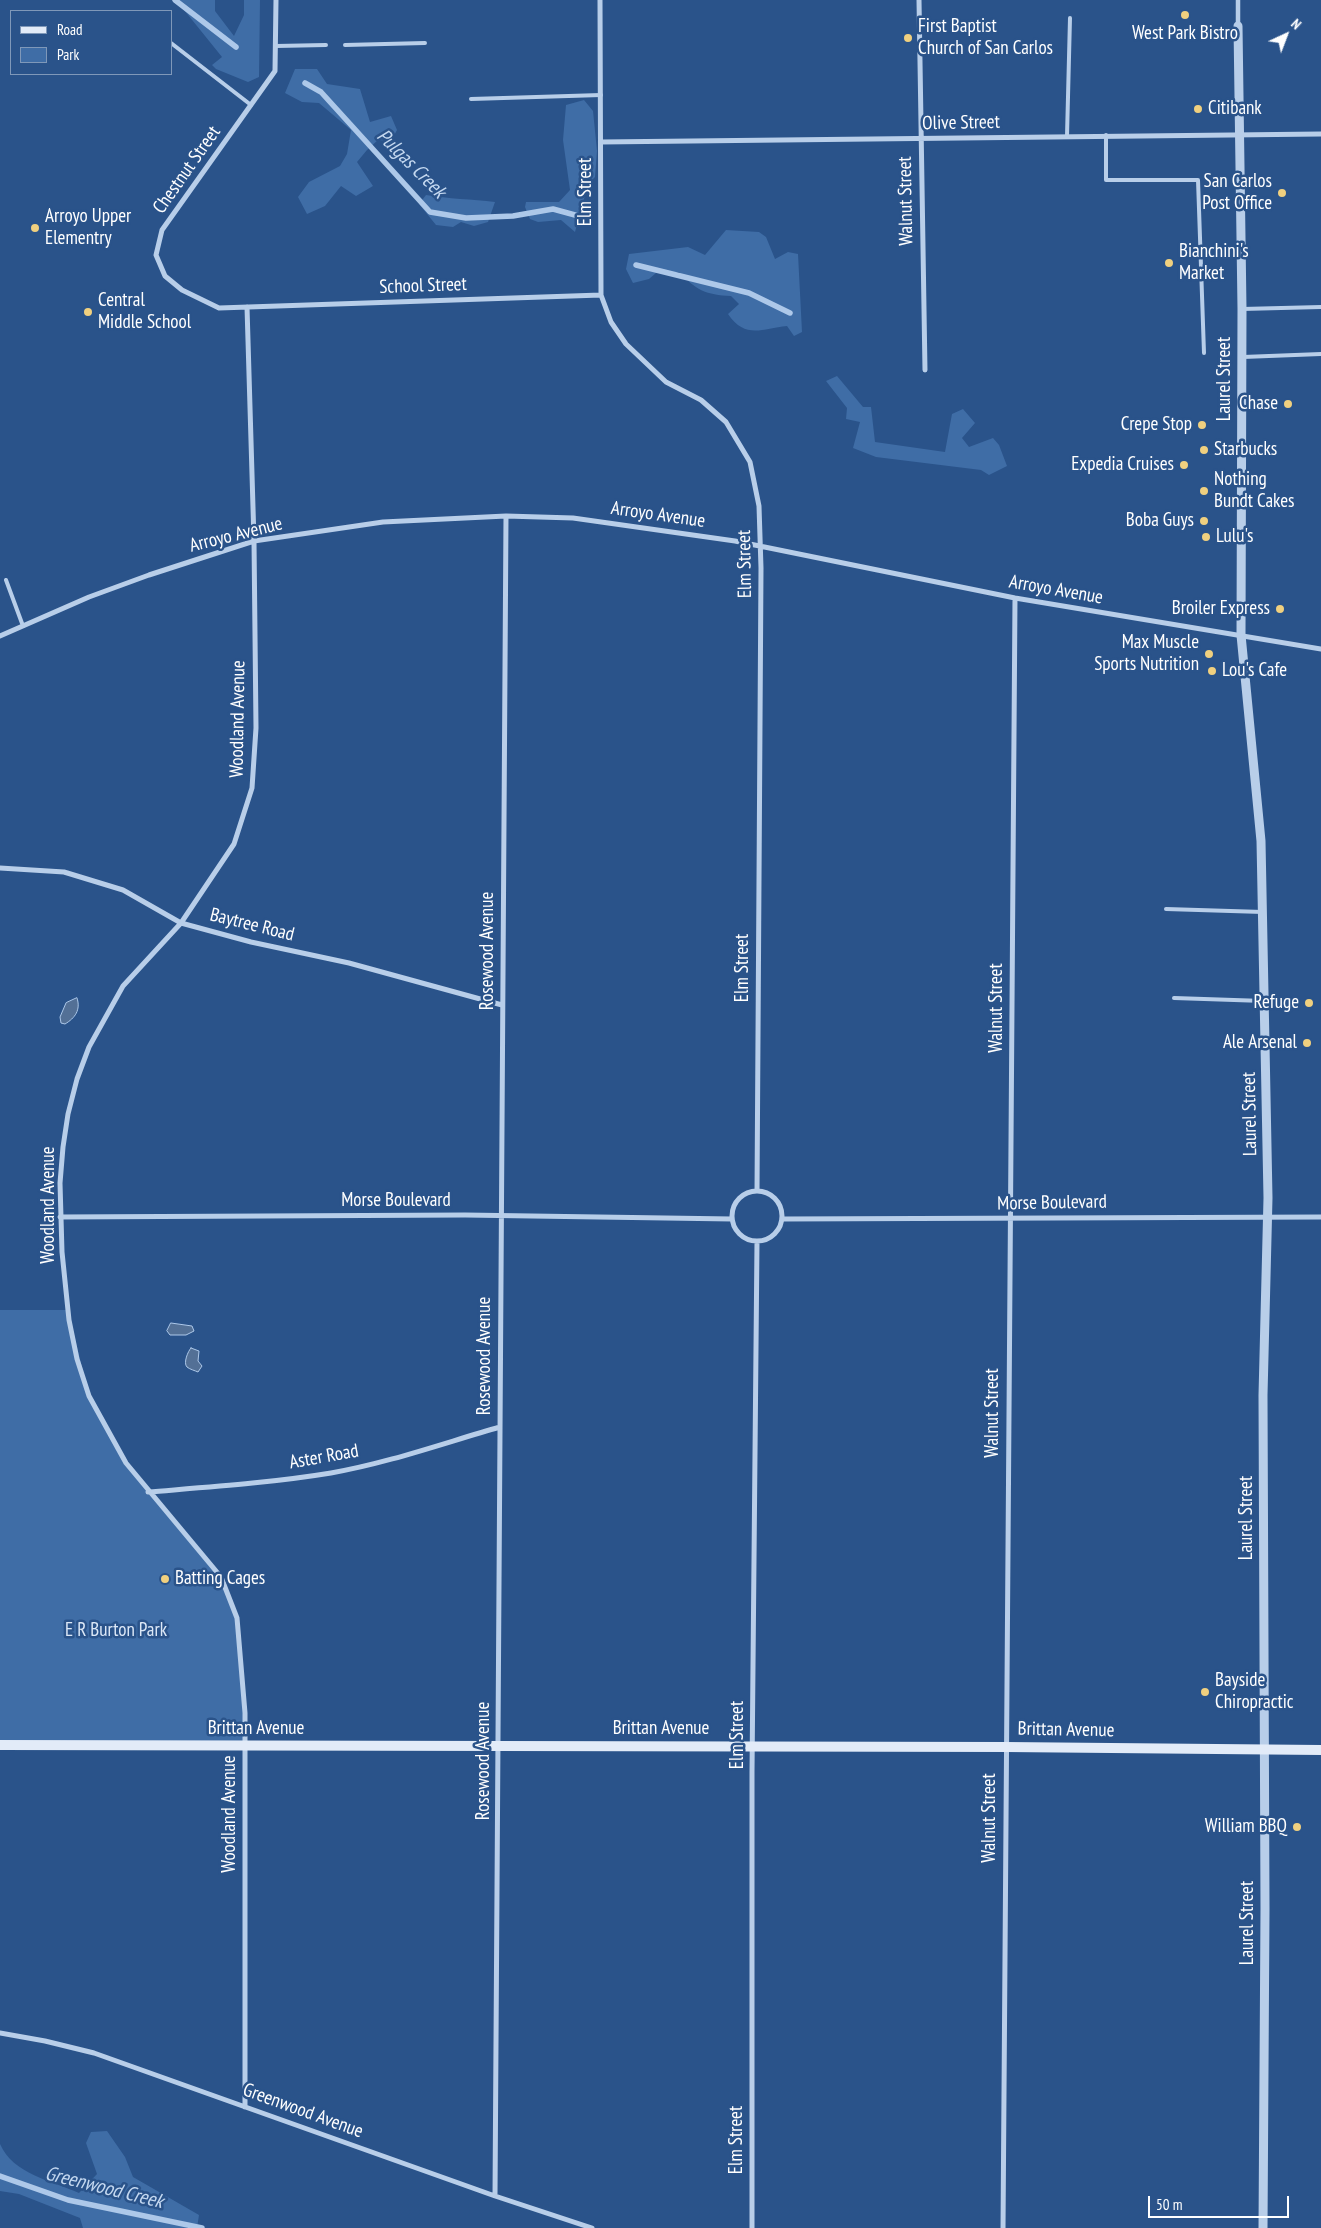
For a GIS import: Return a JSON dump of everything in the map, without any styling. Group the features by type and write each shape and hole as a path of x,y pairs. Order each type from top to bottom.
{"main road":[{"name":"Brittan Avenue","path":"0,1745 245,1747 1006,1747 1321,1750"}],"street":[{"name":"Chestnut Street","path":"247,307 219,308 182,290 165,276 156,255 162,230 275,71 276,0"},
{"name":"Elm Street","path":"600,0 601,296 611,322 626,344 666,382 701,400 726,422 750,462 759,506 761,547 757,1190"},
{"name":"Walnut Street","path":"919,0 925,370"},
{"name":"Laurel Street","path":"1238,0 1242,309 1240,635 1261,841 1268,1218 1263,1394 1263,2228"},
{"name":"Olive Street","path":"601,142 1321,134"},
{"name":"School Street","path":"247,307 601,296"},
{"name":"Woodland Avenue","path":"245,2106 246,1713 237,1618 221,1577 126,1464 89,1396 77,1359 69,1320 60,1217 63,1147 68,1114 76,1079 88,1047 123,986 181,923 234,844 252,788 256,728 254,541 247,307"},
{"name":"Arroyo Avenue","path":"0,636 89,597 141,577 254,541 383,522 506,516 573,518 600,521 761,547 1015,598 1321,649"},
{"name":"Rosewood Avenue","path":"495,2196 506,516"},
{"name":"Walnut Street","path":"1003,2228 1015,598"},
{"name":"Baytree Road","path":"0,868 64,872 124,890 181,923 251,942 349,963 502,1005"},
{"path":"757,1190 766,1192 779,1203 783,1219 780,1228 774,1236 757,1242 748,1240 740,1235 734,1227 732,1210 741,1196 757,1190"},
{"name":"Morse Boulevard","path":"60,1217 501,1216 732,1219"},
{"name":"Morse Boulevard","path":"783,1219 1321,1217"},
{"name":"Elm Street","path":"752,2228 752,1747 757,1242"},
{"name":"Aster Road","path":"148,1492 253,1483 331,1473 366,1466 500,1427"},
{"name":"Greenwood Avenue","path":"0,2034 44,2041 94,2053 495,2196 592,2228"}],"lane":[{"path":"1067,136 1070,18"},
{"path":"345,45 425,43"},
{"path":"172,44 251,105"},
{"path":"276,46 326,45"},
{"path":"472,99 601,95"},
{"path":"1106,135 1106,180 1198,180 1204,353"},
{"path":"1242,309 1321,307"},
{"path":"1241,357 1321,354"},
{"path":"6,580 22,626"},
{"path":"1166,909 1262,912"},
{"path":"1174,998 1264,1001"}],"green space":[{"path":"176,0 215,0 215,11 234,36 244,15 244,0 260,0 259,77 248,82 216,69 212,65 222,57"},
{"path":"295,69 317,69 327,84 360,89 370,122 391,116 397,130 391,141 378,140 357,162 373,186 356,196 341,186 325,206 307,214 298,197 309,182 340,166 347,154 351,130 319,103 302,102 285,93"},
{"path":"584,100 593,111 597,151 595,177 588,184 575,232 561,220 538,222 530,219 525,207 526,202 559,202 570,190 563,140 566,105"},
{"path":"426,195 495,202 488,222 474,226 461,222 453,227 436,225 419,204"},
{"path":"726,230 759,232 766,237 775,259 788,252 798,254 802,332 794,336 787,326 747,330 734,322 728,314 739,304 731,296 708,293 696,287 679,272 656,273 649,279 633,283 626,269 629,254 688,247 705,255"},
{"path":"837,376 863,407 871,407 875,442 945,452 952,414 963,409 975,423 962,438 969,447 993,438 999,445 1007,466 989,475 981,470 876,457 853,448 860,422 846,419 847,408 826,381"},
{"name":"E R Burton Park","path":"0,1310 68,1310 89,1396 126,1463 221,1577 237,1618 245,1747 0,1745"},
{"path":"107,2131 125,2157 133,2177 199,2215 197,2228 83,2228 80,2218 19,2194 0,2191 0,2144 14,2163 24,2170 79,2193 97,2174 86,2143 91,2132"}],"shaded area":[{"path":"77,998 78,1010 72,1019 65,1024 61,1023 60,1017 66,1003"},
{"path":"171,1323 192,1326 194,1331 186,1335 170,1335 167,1331"},
{"path":"191,1348 199,1351 198,1361 202,1366 198,1372 188,1368 186,1365 186,1357"}],"waterway":[{"name":"Pulgas Creek","path":"175,0 236,47"},
{"name":"Pulgas Creek","path":"305,83 321,92 430,212 466,218 513,216 553,209 575,215"},
{"name":"Pulgas Creek","path":"636,265 749,293 790,313"},
{"name":"Greenwood Creek","path":"0,2176 68,2200 202,2228"}],"place":[{"name":"West Park Bistro","path":"1185,15"},
{"name":"First Baptist Church of San Carlos","path":"908,38"},
{"name":"Citibank","path":"1198,109"},
{"name":"San Carlos Post Office","path":"1282,193"},
{"name":"Arroyo Upper Elementry","path":"35,228"},
{"name":"Bianchini's Market","path":"1169,263"},
{"name":"Central Middle School","path":"88,312"},
{"name":"Chase","path":"1288,404"},
{"name":"Crepe Stop","path":"1202,425"},
{"name":"Starbucks","path":"1204,450"},
{"name":"Expedia Cruises","path":"1184,465"},
{"name":"Nothing Bundt Cakes","path":"1204,491"},
{"name":"Boba Guys","path":"1204,521"},
{"name":"Lulu's","path":"1206,537"},
{"name":"Broiler Express","path":"1280,609"},
{"name":"Max Muscle Sports Nutrition","path":"1209,654"},
{"name":"Lou's Cafe","path":"1212,671"},
{"name":"Refuge","path":"1309,1003"},
{"name":"Ale Arsenal","path":"1307,1043"},
{"name":"Batting Cages","path":"165,1579"},
{"name":"Bayside Chiropractic","path":"1205,1692"},
{"name":"William BBQ","path":"1297,1827"}]}
